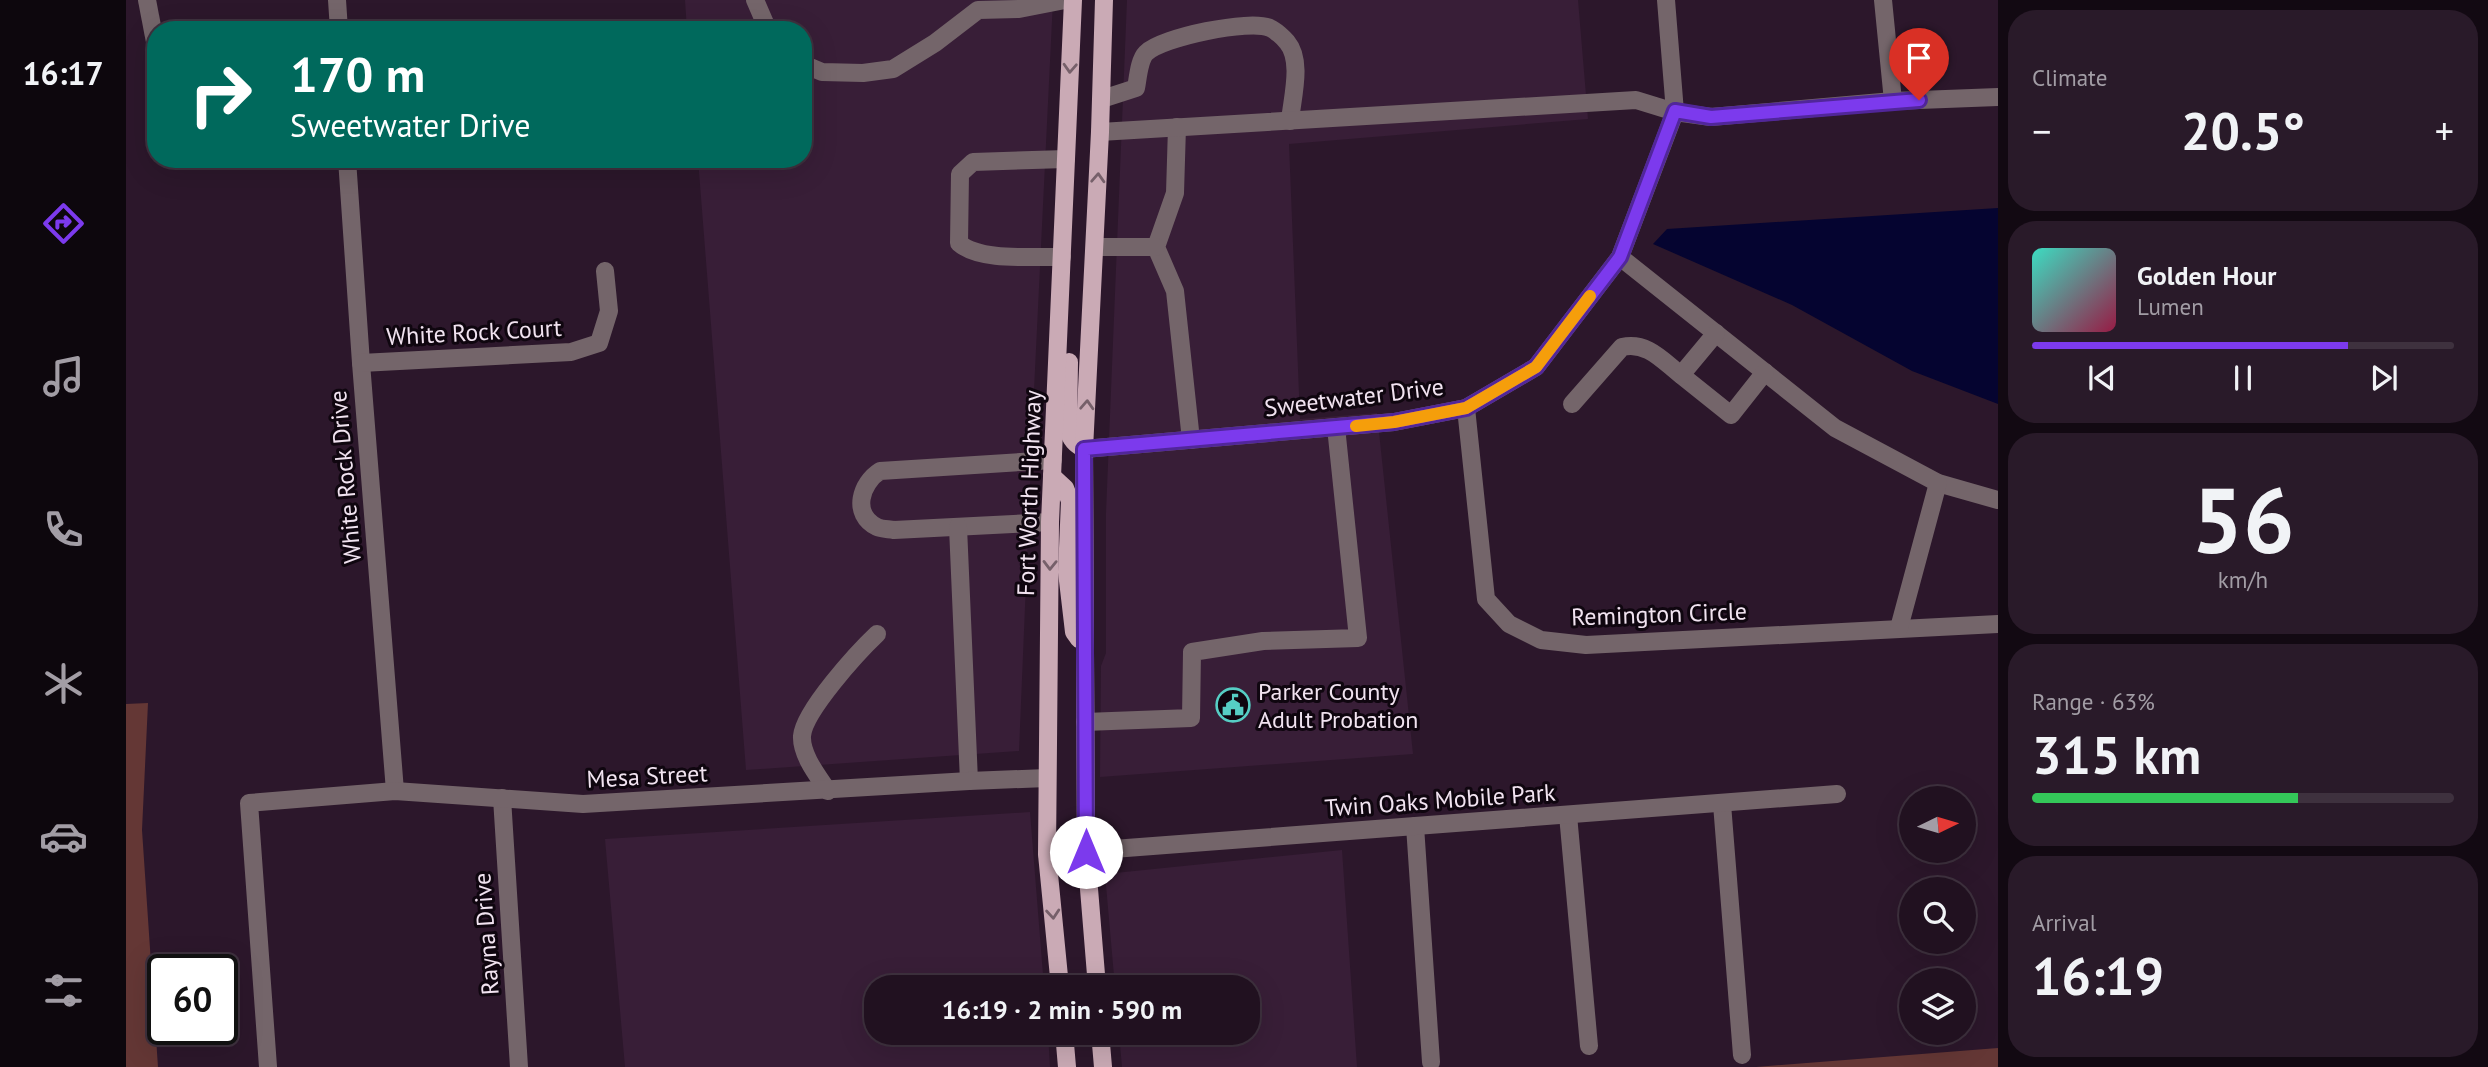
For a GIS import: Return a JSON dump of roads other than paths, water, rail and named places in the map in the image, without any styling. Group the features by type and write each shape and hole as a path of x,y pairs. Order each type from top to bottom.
{"main road":[{"name":"Fort Worth Highway","path":"1059,975 1047,854 1047,778 1051,522 1073,0"},
{"path":"1096,975 1086,852 1084,449 1102,99 1104,0"},
{"path":"1060,292 1071,308 1068,430 1076,445 1084,449"},
{"path":"1053,468 1070,500 1067,572 1074,632 1085,648"},
{"path":"1065,1045 1068,1067"},
{"path":"1101,1045 1103,1067"}],"street":[{"path":"147,0 151,21"},
{"path":"337,0 338,21"},
{"path":"755,0 764,21"},
{"path":"812,68 822,72 863,73 893,69 935,43 977,5 1019,9 1065,0"},
{"name":"Sweetwater Drive","path":"1084,449 1394,422 1466,408 1536,367 1620,257 1675,111 1666,0"},
{"path":"1883,0 1893,101"},
{"path":"1102,99 1136,88 1144,55 1156,45 1177,37 1240,26 1269,27 1288,43 1295,65 1290,121"},
{"path":"1100,132 1636,100 1675,111 1711,117 1893,101 1998,96"},
{"path":"1177,127 1175,194 1156,247 1175,291 1191,440"},
{"path":"1062,257 982,255 966,250 959,243 958,233 960,174 973,162 1066,159"},
{"name":"White Rock Drive","path":"348,168 395,791"},
{"path":"1095,247 1156,247"},
{"path":"1620,257 1835,428 1938,484 1998,500"},
{"name":"White Rock Court","path":"361,363 570,352 598,343 609,311 605,271"},
{"path":"1681,375 1716,333"},
{"path":"1572,404 1622,347 1632,345 1645,347 1731,415 1765,372"},
{"name":"Remington Circle","path":"1466,408 1486,598 1509,624 1541,640 1586,645 1998,624"},
{"path":"1085,722 1191,718 1192,652 1263,641 1358,638 1336,427"},
{"path":"1051,522 894,530 877,527 866,518 861,505 862,491 869,478 880,471 1053,468"},
{"path":"1899,628 1938,484"},
{"path":"958,527 970,781"},
{"path":"828,791 809,763 802,737 809,718 827,692 854,656 877,634"},
{"name":"Mesa Street","path":"268,1067 249,803 395,791 583,804 1047,778"},
{"name":"Twin Oaks Mobile Park","path":"1047,854 1837,794"},
{"name":"Rayna Drive","path":"502,798 519,1067"},
{"path":"1721,804 1742,1055"},
{"path":"1568,815 1589,1046"},
{"path":"1415,826 1431,1062"}],"place":[{"name":"Parker County Adult Probation","path":"1233,705"}]}
